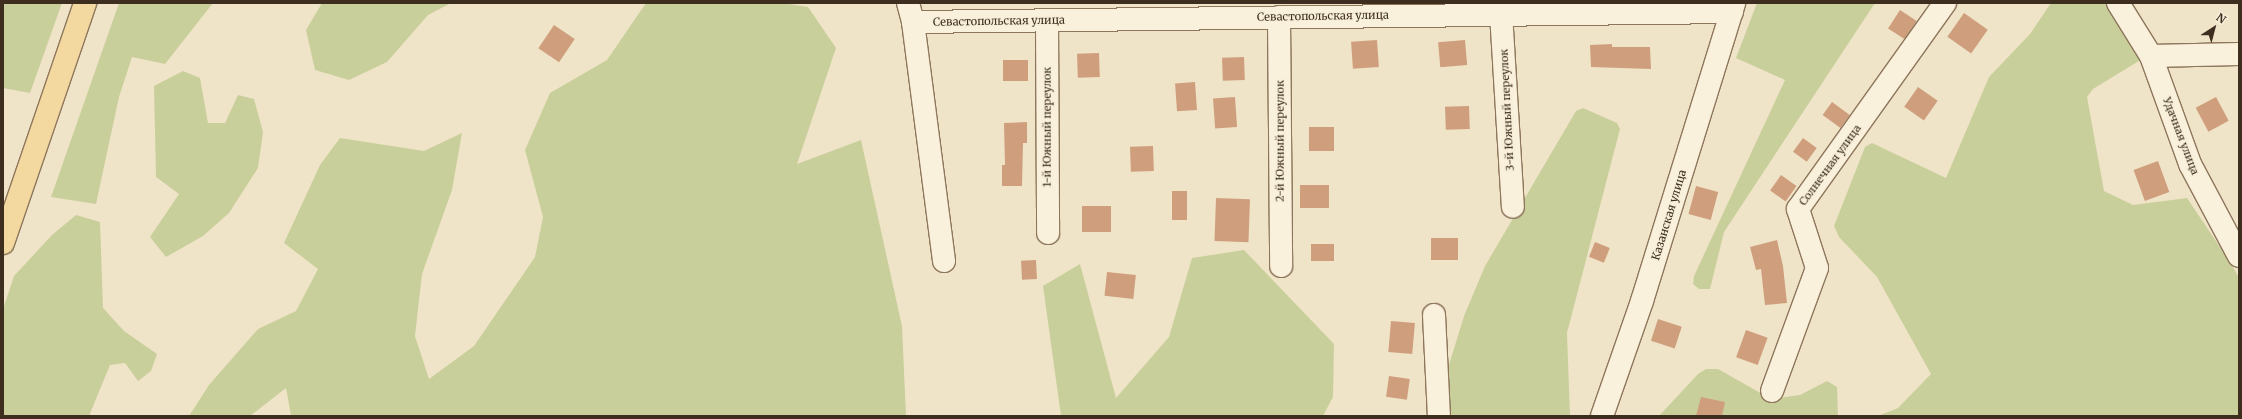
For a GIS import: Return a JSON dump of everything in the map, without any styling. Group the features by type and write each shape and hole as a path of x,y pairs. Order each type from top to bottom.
{"main road":[{"path":"3,243 85,3"}],"street":[{"name":"Солнечная улица","path":"1772,391 1817,268 1798,209 1945,3"},
{"name":"Удачная улица","path":"2118,3 2151,56 2190,164 2239,256"},
{"name":"Севастопольская улица","path":"911,13 1047,21 1501,13 1733,7"},
{"name":"Казанская улица","path":"1602,416 1642,301 1733,7"},
{"path":"911,13 944,261"},
{"name":"3-й Южный переулок","path":"1501,13 1513,207"},
{"name":"2-й Южный переулок","path":"1279,17 1281,266"},
{"name":"1-й Южный переулок","path":"1047,21 1048,233"},
{"path":"2151,56 2239,54"},
{"path":"1434,315 1439,416"}],"green space":[{"path":"3,3 62,3 30,93 3,88"},
{"path":"119,3 213,3 165,64 132,57 119,97 96,204 51,197"},
{"path":"322,3 451,3 428,15 387,62 349,80 315,70 306,30"},
{"path":"646,3 783,3 808,7 836,48 797,164 861,140 902,326 906,416 291,416 286,388 250,416 189,416 209,385 258,329 296,311 318,269 284,243 320,165 340,138 424,151 462,133 452,190 422,274 415,336 429,379 474,346 535,257 543,217 525,150 550,93 607,60"},
{"path":"1757,3 1875,3 1724,232 1710,289 1699,289 1693,284 1694,276 1785,80 1736,58"},
{"path":"2051,3 2133,3 2148,29 2152,53 2093,89 2087,97 2104,191 2133,205 2187,198 2230,262 2239,278 2239,416 1878,416 1898,408 1931,374 1877,277 1839,237 1834,226 1865,147 1872,143 1946,178 1989,77 2030,34"},
{"path":"183,71 200,78 208,123 225,123 238,95 254,99 263,132 258,168 229,213 203,236 166,257 150,237 179,194 156,177 154,86"},
{"path":"1583,108 1617,123 1620,129 1567,333 1570,416 1449,416 1448,368 1464,316 1485,266 1576,111"},
{"path":"76,215 100,222 103,308 124,331 157,354 151,371 138,381 125,363 110,365 89,416 3,416 3,309 14,276 52,235"},
{"path":"1244,250 1334,344 1333,397 1323,416 1061,416 1043,286 1080,264 1116,398 1169,337 1192,258"},
{"path":"1706,369 1718,369 1771,399 1800,395 1827,381 1837,387 1838,416 1659,416 1698,374"}],"building":[{"path":"1900,10 1917,21 1905,39 1888,28"},
{"path":"1964,13 1988,30 1971,53 1947,37"},
{"path":"554,25 575,39 559,62 538,48"},
{"path":"1377,40 1379,67 1353,69 1351,42"},
{"path":"1465,40 1467,65 1440,67 1438,42"},
{"path":"1612,44 1612,47 1650,47 1651,69 1591,67 1590,45"},
{"path":"1099,53 1100,77 1078,78 1077,54"},
{"path":"1244,57 1245,80 1223,81 1222,58"},
{"path":"1003,60 1028,60 1028,81 1003,81"},
{"path":"1195,82 1197,110 1177,111 1175,83"},
{"path":"1918,87 1938,101 1924,120 1904,107"},
{"path":"1235,97 1237,127 1215,128 1213,99"},
{"path":"2216,97 2229,121 2208,132 2196,108"},
{"path":"1832,102 1850,115 1840,128 1823,115"},
{"path":"1469,106 1470,129 1446,130 1445,107"},
{"path":"1027,122 1027,143 1023,143 1022,186 1002,186 1002,165 1005,165 1004,123"},
{"path":"1309,127 1334,127 1334,151 1309,151"},
{"path":"1803,138 1817,148 1807,162 1793,152"},
{"path":"1153,146 1154,171 1131,172 1130,147"},
{"path":"2158,161 2169,192 2145,201 2134,170"},
{"path":"1781,175 1797,186 1786,201 1770,191"},
{"path":"1300,185 1329,185 1329,208 1300,208"},
{"path":"1696,186 1718,192 1711,220 1688,214"},
{"path":"1172,191 1187,191 1187,220 1172,220"},
{"path":"1216,198 1250,199 1248,242 1214,241"},
{"path":"1082,206 1111,206 1111,232 1082,232"},
{"path":"1431,238 1458,238 1458,260 1431,260"},
{"path":"1777,240 1783,266 1787,303 1765,305 1761,269 1756,270 1750,247"},
{"path":"1595,242 1610,248 1604,263 1589,257"},
{"path":"1311,244 1334,244 1334,261 1311,261"},
{"path":"1036,260 1037,279 1022,280 1021,261"},
{"path":"1107,272 1136,275 1133,299 1104,296"},
{"path":"1658,319 1682,327 1675,349 1651,341"},
{"path":"1391,321 1415,323 1412,354 1388,352"},
{"path":"1746,330 1768,338 1758,365 1736,357"},
{"path":"1389,376 1410,379 1407,400 1386,397"},
{"path":"1701,397 1725,402 1722,416 1696,416"}]}
